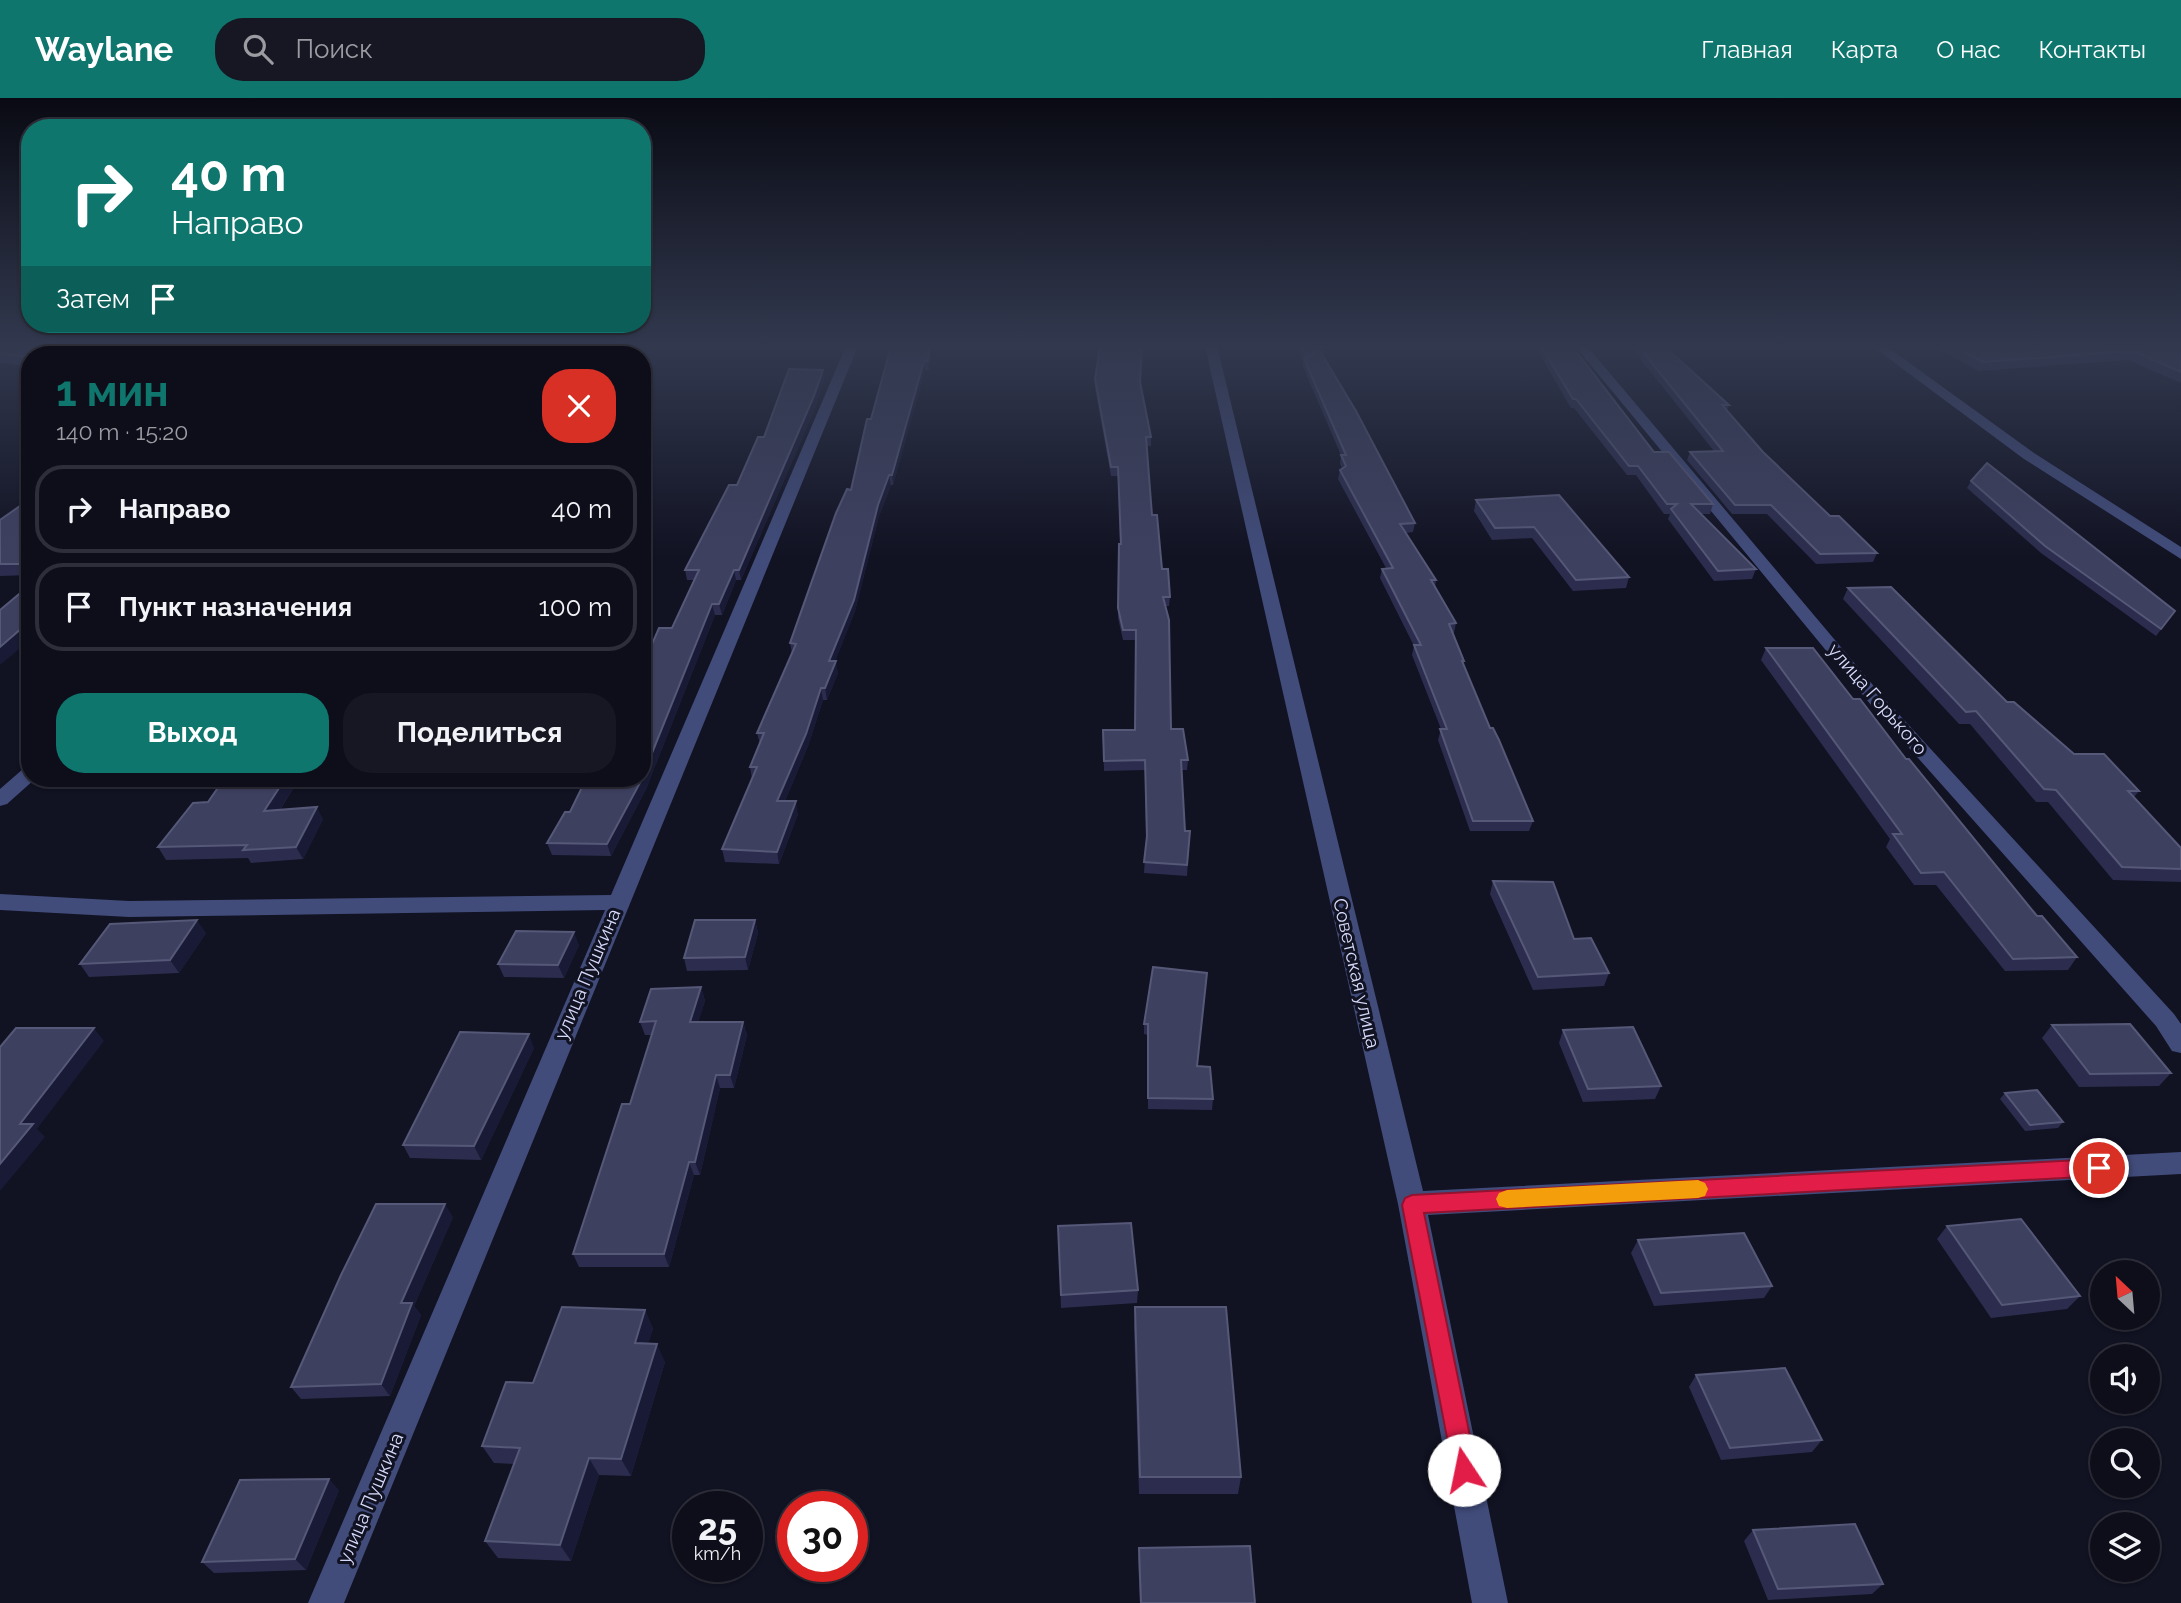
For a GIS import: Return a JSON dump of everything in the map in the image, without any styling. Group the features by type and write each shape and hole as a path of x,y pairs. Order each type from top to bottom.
{"street":[{"name":"улица Пушкина","path":"327,1603 617,902 822,416"},
{"name":"Советская улица","path":"1227,416 1412,1205 1490,1603"},
{"name":"улица Горького","path":"1640,416 1877,701 2165,1020 2181,1044"},
{"path":"1974,416 2029,456 2181,554"},
{"path":"0,800 21,781"},
{"path":"0,902 129,909 617,902"},
{"path":"1412,1205 2181,1163"}],"building":[{"path":"772,416 805,416 739,570 734,570 719,604 712,604 651,756 651,646 659,628 672,628 699,570 685,570 729,485 737,485 758,437 764,437"},
{"path":"872,416 908,416 892,475 889,475 878,505 854,600 829,661 836,661 825,688 821,688 806,734 777,801 796,801 777,852 722,849 757,767 750,767 764,733 757,733 796,644 790,643 836,513 847,489 851,490 867,419"},
{"path":"1102,416 1147,416 1151,437 1146,437 1152,515 1157,515 1162,569 1168,569 1170,597 1163,597 1169,620 1171,729 1183,729 1188,760 1181,760 1185,831 1190,831 1187,865 1144,862 1147,836 1145,760 1104,761 1103,730 1135,730 1136,630 1123,630 1118,608 1121,544 1118,467 1111,467"},
{"path":"1329,416 1359,416 1415,523 1400,524 1436,580 1431,580 1456,623 1449,624 1462,661 1533,821 1473,821 1440,729 1447,729 1414,645 1421,645 1382,569 1393,568 1340,470 1346,466 1341,455 1346,455"},
{"path":"1590,416 1626,416 1654,452 1669,452 1713,504 1691,504 1756,569 1718,571 1671,509 1677,504 1667,504 1638,466 1629,466"},
{"path":"1695,416 1732,416 1763,452 1830,516 1839,516 1877,553 1820,554 1771,505 1735,505 1690,452 1723,451"},
{"path":"1987,463 2175,611 2161,629 2045,546 1971,481"},
{"path":"1559,495 1629,577 1576,580 1534,527 1495,528 1476,500"},
{"path":"21,505 21,564 0,564 0,520"},
{"path":"1891,587 2007,702 2014,702 2074,754 2104,754 2139,791 2128,791 2181,848 2181,869 2122,867 2056,790 2044,789 1976,711 1966,712 1848,588"},
{"path":"21,592 21,629 0,647 0,610"},
{"path":"1766,648 1813,648 1853,699 1860,699 1906,759 1909,759 2037,916 2042,916 2077,957 2013,959 1944,872 1921,873 1893,834 1902,834"},
{"path":"218,787 280,787 264,811 317,807 296,847 243,850 247,845 158,847 193,803 208,802"},
{"path":"582,787 638,787 607,844 547,843 565,812 570,812"},
{"path":"1493,881 1553,882 1574,939 1591,938 1609,973 1538,977"},
{"path":"197,920 170,960 80,964 110,924"},
{"path":"695,920 755,920 745,957 684,958"},
{"path":"516,931 574,932 558,965 498,964"},
{"path":"1153,967 1207,973 1197,1066 1210,1067 1213,1099 1148,1098 1148,1024 1144,1024"},
{"path":"701,987 690,1022 743,1022 730,1075 716,1075 695,1162 689,1162 664,1254 573,1254 622,1104 630,1104 656,1021 640,1022 651,989"},
{"path":"2130,1024 2171,1073 2090,1074 2052,1025"},
{"path":"1633,1027 1661,1086 1588,1089 1563,1030"},
{"path":"16,1028 94,1028 20,1124 33,1124 0,1164 0,1047"},
{"path":"460,1032 529,1034 474,1146 403,1145"},
{"path":"2037,1090 2063,1122 2030,1125 2005,1093"},
{"path":"376,1204 445,1204 401,1303 412,1303 381,1384 291,1387 341,1275"},
{"path":"2021,1219 2080,1296 2002,1305 1947,1226"},
{"path":"1131,1223 1138,1290 1061,1295 1058,1226"},
{"path":"1744,1233 1772,1286 1661,1293 1638,1240"},
{"path":"562,1307 645,1310 635,1343 657,1344 621,1459 589,1458 560,1545 485,1541 520,1448 482,1446 506,1382 533,1383"},
{"path":"1135,1307 1226,1307 1241,1477 1140,1477"},
{"path":"1785,1368 1822,1440 1730,1448 1696,1375"},
{"path":"329,1479 295,1559 202,1562 240,1480"},
{"path":"1855,1524 1883,1584 1778,1589 1753,1530"},
{"path":"1250,1546 1255,1603 1141,1603 1139,1548"}],"slow traffic":[{"path":"1507,1199 1698,1189"}],"route":[{"path":"1464,1470 1412,1205 2099,1168"}]}
